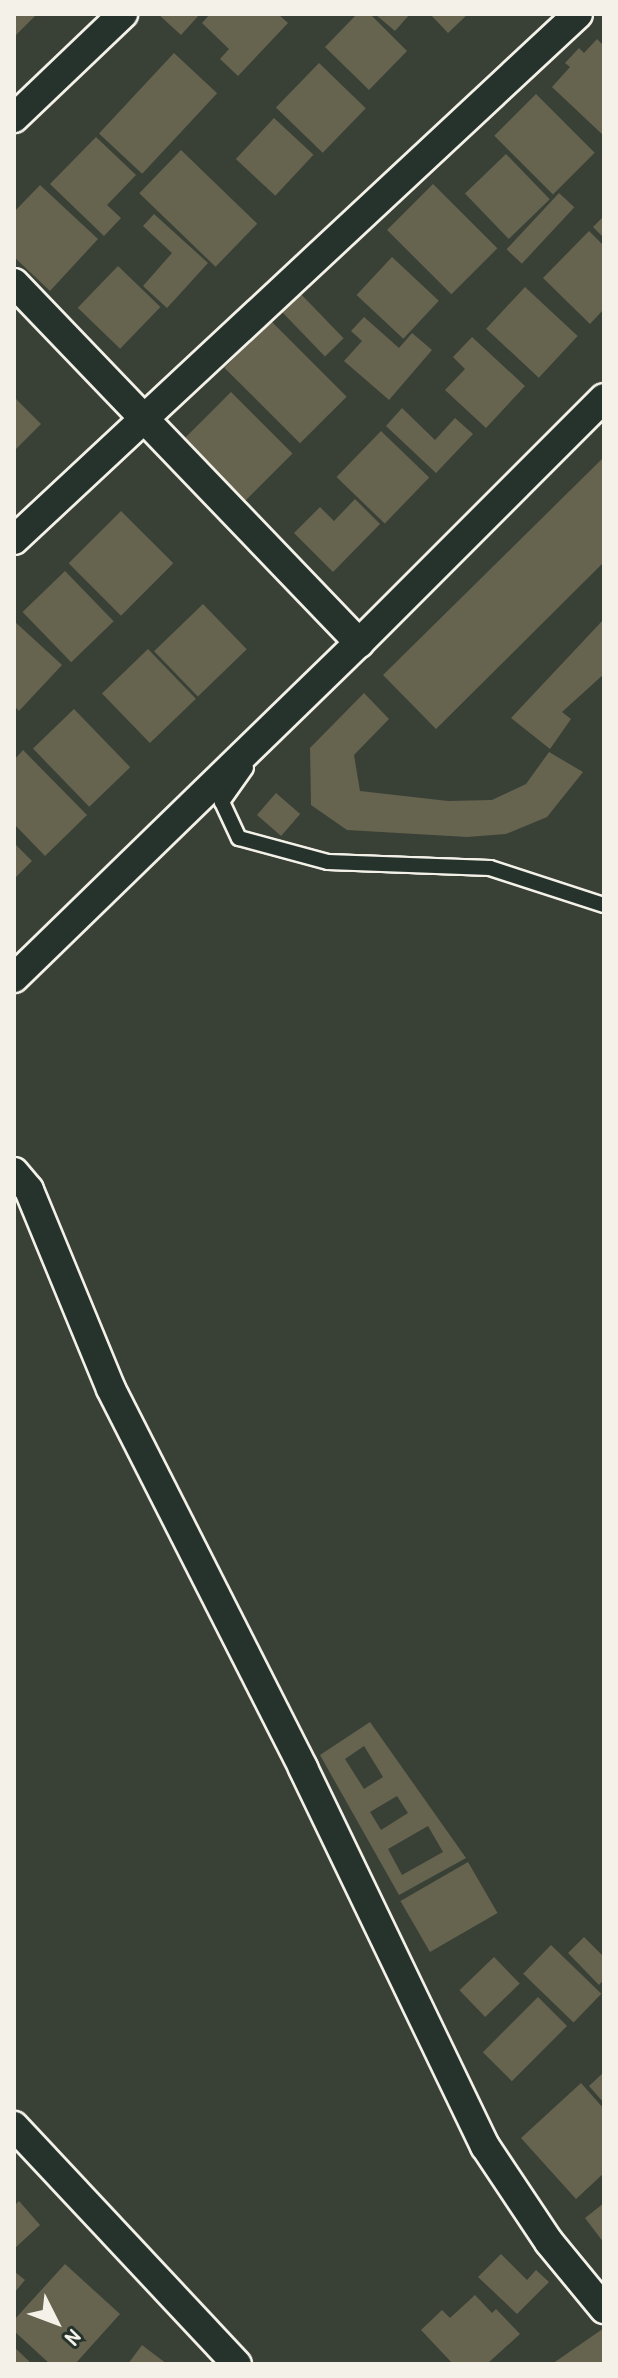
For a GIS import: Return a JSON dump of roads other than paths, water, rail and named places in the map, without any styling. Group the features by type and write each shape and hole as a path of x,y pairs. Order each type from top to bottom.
{"street":[{"path":"14,118 123,14"},
{"path":"14,540 578,14"},
{"path":"14,283 359,643"},
{"path":"14,978 359,643 604,398"},
{"path":"14,1172 29,1190 111,1389 296,1755 485,2146 549,2242 604,2309"},
{"path":"14,2126 237,2364"}],"lane":[{"path":"280,719 222,802 239,838 328,862 490,868 604,905"}]}
